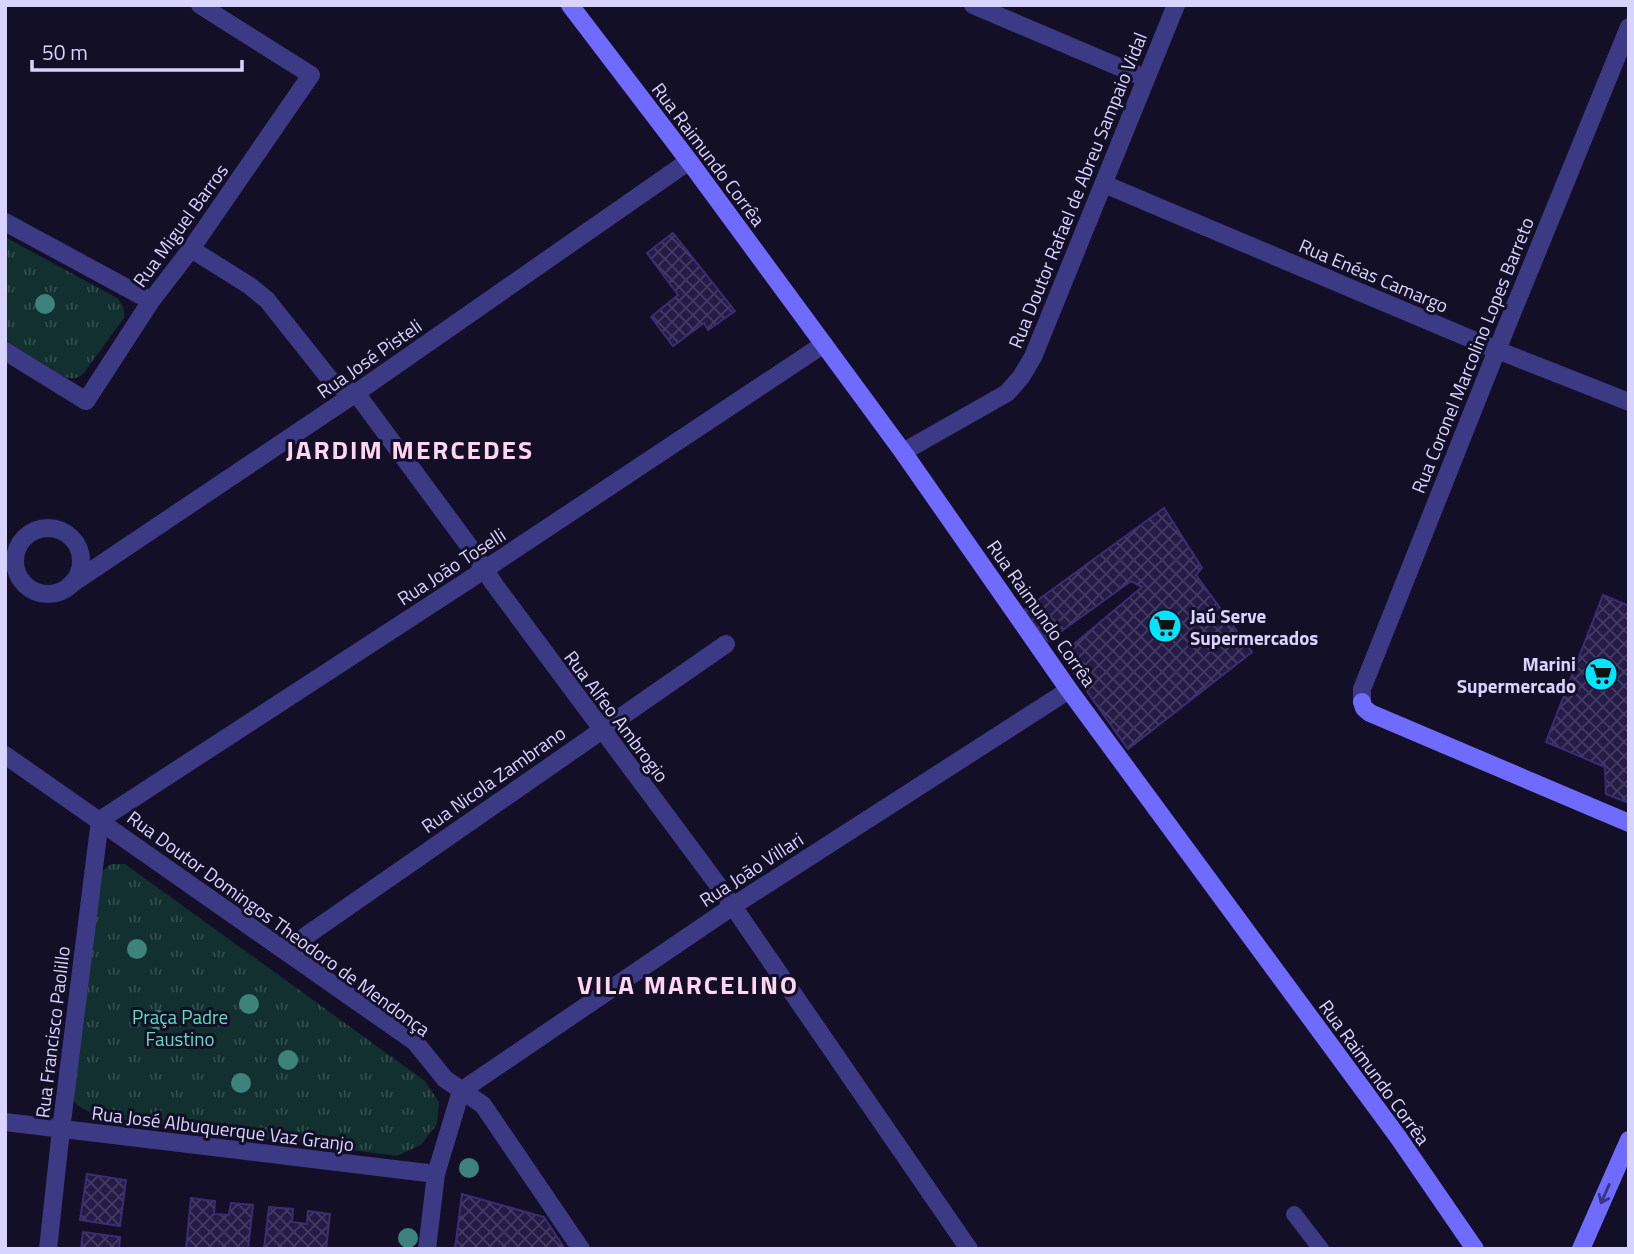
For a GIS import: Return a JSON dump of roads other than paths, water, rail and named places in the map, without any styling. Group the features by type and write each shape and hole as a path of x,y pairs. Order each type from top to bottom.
{"main road":[{"name":"Rua Raimundo Corrêa","path":"570,5 689,161 903,452 1069,690 1398,1137 1475,1249"},
{"path":"1362,702 1370,713 1629,823"},
{"path":"1581,1249 1629,1140"}],"street":[{"name":"Rua Miguel Barros","path":"5,351 86,401 151,301 311,75 200,5"},
{"path":"973,5 1145,78"},
{"name":"Rua Doutor Rafael de Abreu Sampaio Vidal","path":"903,452 1007,393 1021,377 1033,356 1176,5"},
{"name":"Rua Coronel Marcolino Lopes Barreto","path":"1362,702 1362,689 1629,27"},
{"name":"Rua José Pisteli","path":"70,586 356,393 689,161"},
{"name":"Rua Enéas Camargo","path":"1104,184 1497,350 1629,402"},
{"path":"5,222 151,301"},
{"name":"Rua Alfeo Ambrogio","path":"191,248 267,300 333,383 356,393 601,730 733,906 967,1248"},
{"name":"Rua João Toselli","path":"100,820 824,344"},
{"name":"Rua Nicola Zambrano","path":"282,948 300,940 726,644"},
{"name":"Rua João Villari","path":"461,1091 733,906 1069,690"},
{"name":"Rua Doutor Domingos Theodoro de Mendonça","path":"5,755 415,1042 445,1079 483,1105 581,1249"},
{"name":"Rua Francisco Paolillo","path":"48,1249 100,820"},
{"path":"427,1249 436,1174 461,1091"},
{"name":"Rua José Albuquerque Vaz Granjo","path":"5,1122 436,1174"}],"lane":[{"path":"1294,1214 1321,1249"}],"place":[{"name":"Jaú Serve Supermercados","path":"1165,626"},
{"name":"Marini Supermercado","path":"1601,674"}],"district":[{"name":"JARDIM MERCEDES","path":"410,449"},
{"name":"VILA MARCELINO","path":"688,984"}],"park label":[{"name":"Praça Padre Faustino","path":"180,1027"}]}
